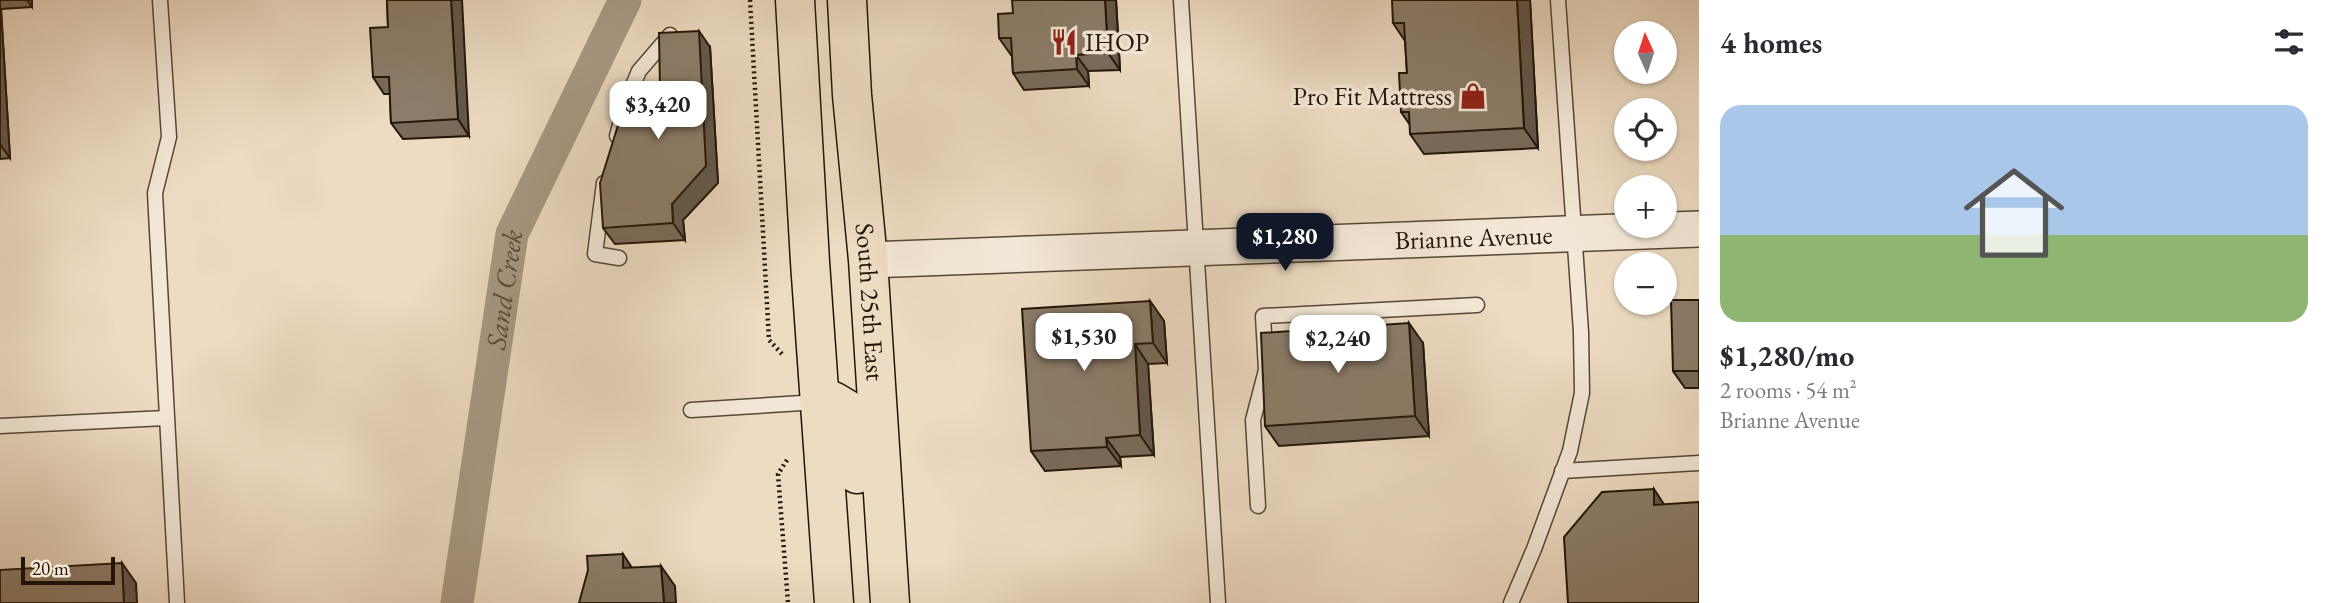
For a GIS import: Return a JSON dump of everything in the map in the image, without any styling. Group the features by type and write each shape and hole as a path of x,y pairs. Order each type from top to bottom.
{"main road":[{"path":"795,0 834,603"},
{"name":"South 25th East","path":"846,0 852,96 868,260 890,603"},
{"path":"819,402 833,401 848,410 855,443 857,474 884,521"}],"street":[{"name":"Brianne Avenue","path":"868,260 1699,229"}],"lane":[{"path":"160,0 169,137 155,193 177,603"},
{"path":"1181,0 1218,603"},
{"path":"1511,603 1570,451 1582,393 1581,332 1572,234 1558,0"},
{"path":"619,258 595,254 610,159 626,102 639,71 670,35"},
{"path":"1258,506 1253,420 1266,370 1263,316 1477,305"},
{"path":"691,410 819,402"},
{"path":"0,426 166,418"},
{"path":"1562,471 1699,463"}],"path":[{"path":"750,0 769,340 785,358"},
{"path":"789,603 778,474 794,451"}],"building":[{"path":"387,0 451,0 458,119 391,123 389,77 373,77 370,28 388,27"},
{"name":"IHOP","path":"1012,0 1105,0 1108,53 1076,55 1077,69 1013,73 1011,38 999,38 998,14 1013,13"},
{"path":"1392,0 1517,0 1524,128 1410,134 1409,112 1401,112 1399,73 1407,73 1404,23 1393,23"},
{"path":"699,31 706,166 672,204 673,223 603,228 600,183 620,119 628,118 647,90 660,89 659,33"},
{"path":"1677,300 1699,300 1699,371 1673,371 1671,315 1677,315"},
{"path":"1150,301 1153,343 1135,344 1140,435 1106,438 1107,447 1031,451 1022,309"},
{"path":"1409,323 1415,416 1265,426 1261,333"},
{"path":"1654,489 1654,505 1699,502 1699,603 1568,603 1564,537 1602,492"},
{"path":"623,554 623,568 661,566 664,603 579,603 588,570 587,556"},
{"path":"122,563 124,603 0,603 0,570"}],"waterway":[{"name":"Sand Creek","path":"457,603 512,234 625,0"}],"place":[{"name":"IHOP","path":"1064,42"},
{"name":"Pro Fit Mattress","path":"1473,96"}]}
